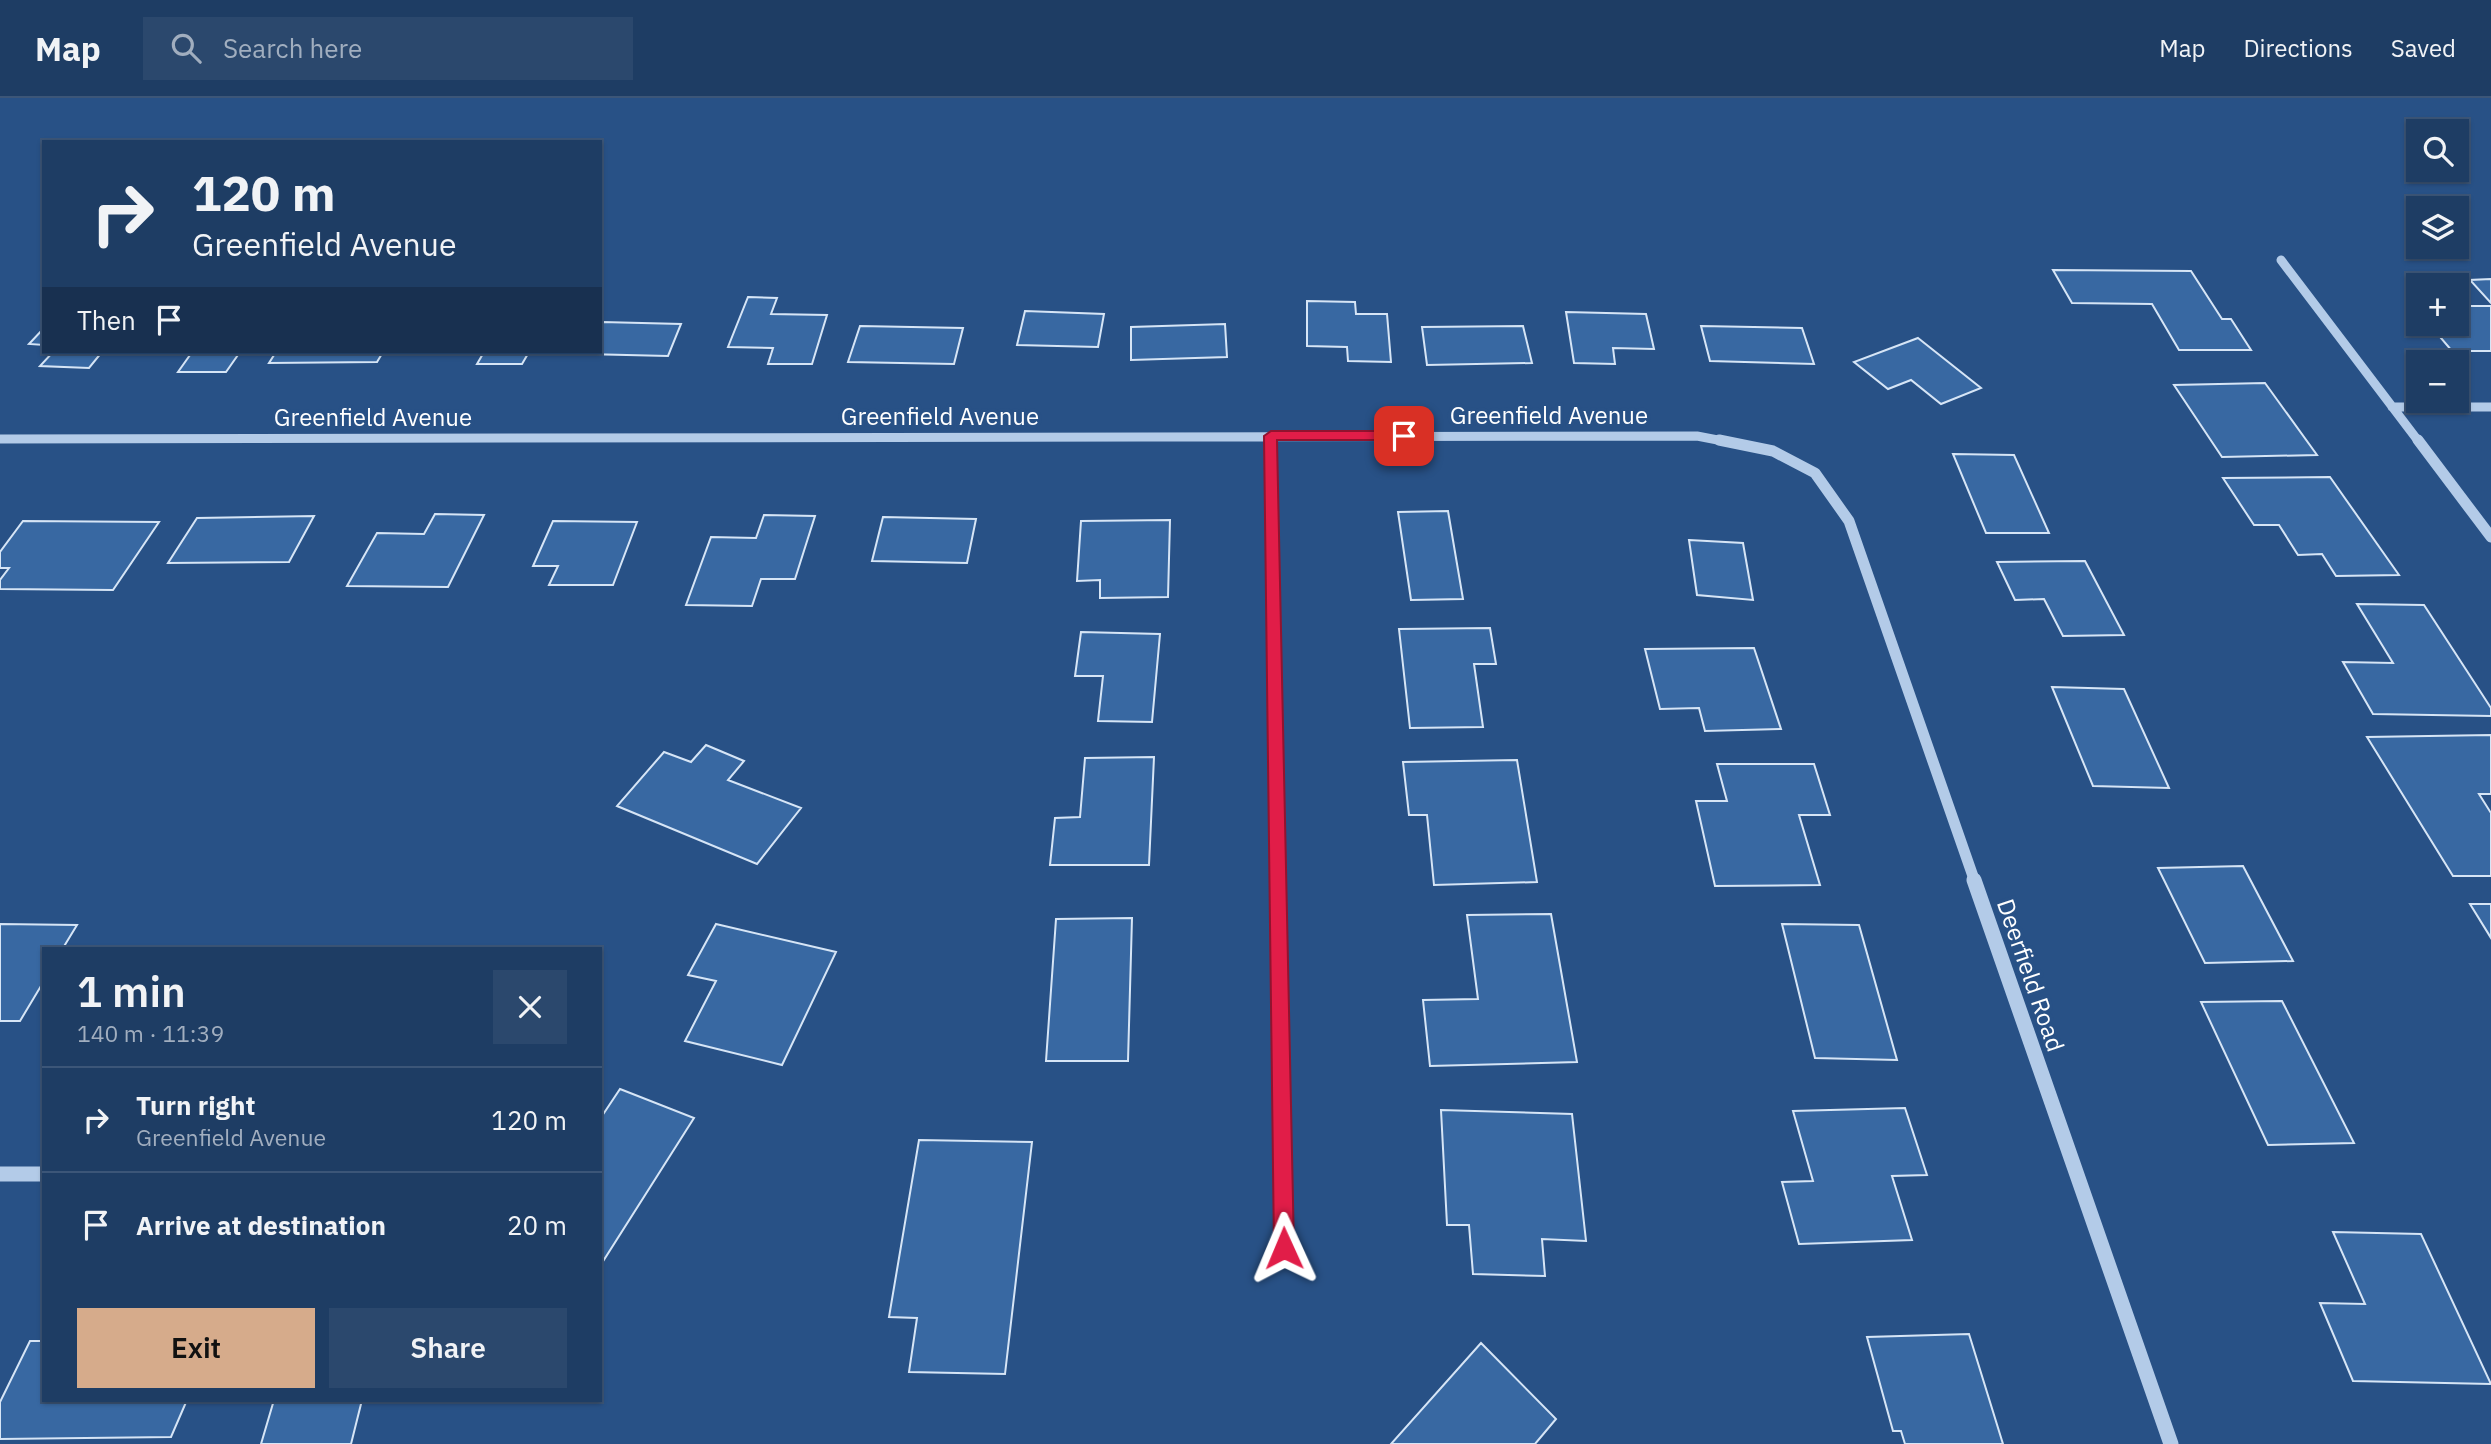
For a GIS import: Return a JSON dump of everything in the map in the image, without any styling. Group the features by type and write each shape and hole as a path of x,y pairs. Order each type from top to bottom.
{"street":[{"path":"2281,260 2491,537"},
{"path":"2392,407 2491,408"},
{"path":"1271,436 1284,1248"},
{"name":"Greenfield Avenue","path":"0,439 1697,436 1773,451 1815,473 1849,521"},
{"name":"Deerfield Road","path":"1849,521 2171,1444"},
{"path":"0,1174 42,1174"}],"building":[{"path":"2053,270 2191,271 2222,319 2231,319 2251,350 2179,350 2152,304 2072,303"},
{"path":"2491,279 2491,303 2470,280"},
{"path":"748,297 777,298 771,314 827,315 812,364 768,364 773,348 728,347"},
{"path":"1307,301 1355,302 1356,314 1387,314 1391,362 1348,361 1347,347 1307,346"},
{"path":"2469,306 2491,306 2491,351 2451,350 2439,336 2469,336"},
{"path":"1025,311 1104,314 1098,347 1017,345"},
{"path":"1566,312 1646,314 1654,349 1613,348 1615,364 1574,363"},
{"path":"602,322 681,324 668,356 586,354 602,354"},
{"path":"1225,324 1227,357 1131,360 1131,327"},
{"path":"860,326 963,328 954,364 848,362"},
{"path":"1523,326 1532,363 1427,365 1422,327"},
{"path":"1701,326 1802,328 1814,364 1710,361"},
{"path":"42,330 42,345 29,344"},
{"path":"1918,338 1981,388 1941,404 1911,380 1888,389 1854,362"},
{"path":"51,354 100,354 89,368 40,366"},
{"path":"239,354 226,372 178,372 190,355 152,355"},
{"path":"275,354 382,354 377,362 269,363"},
{"path":"483,354 528,354 522,364 477,364"},
{"path":"2265,383 2317,455 2222,457 2174,385"},
{"path":"1953,454 2014,455 2049,533 1986,533"},
{"path":"2330,477 2399,575 2336,576 2322,554 2298,555 2279,525 2254,525 2223,478"},
{"path":"1448,511 1463,599 1411,600 1398,512"},
{"path":"435,514 484,515 448,587 347,586 377,533 424,534"},
{"path":"764,515 815,516 795,579 761,579 752,606 686,605 711,537 756,538"},
{"path":"314,516 289,562 168,563 197,518"},
{"path":"883,517 976,519 967,563 872,561"},
{"path":"1170,520 1168,597 1100,598 1100,580 1077,581 1081,521"},
{"path":"23,521 159,522 113,590 0,589 0,580 9,568 0,568 0,552"},
{"path":"553,521 637,522 613,585 549,585 558,566 533,566"},
{"path":"1689,540 1743,543 1753,600 1697,595"},
{"path":"2085,561 2124,635 2063,636 2044,599 2015,600 1997,562"},
{"path":"2357,604 2424,605 2491,708 2491,716 2373,714 2343,662 2393,663"},
{"path":"1490,628 1496,664 1474,664 1483,727 1410,728 1399,629"},
{"path":"1081,632 1160,634 1152,722 1098,721 1103,676 1075,676"},
{"path":"1754,648 1781,729 1705,731 1699,708 1660,709 1645,649"},
{"path":"2052,687 2124,689 2169,788 2093,786"},
{"path":"2491,735 2491,794 2479,794 2491,813 2491,876 2453,876 2367,737"},
{"path":"706,745 744,761 728,780 801,808 757,864 617,806 664,752 691,762"},
{"path":"1154,757 1149,865 1050,865 1055,818 1080,817 1085,758"},
{"path":"1517,760 1537,882 1434,885 1427,815 1409,815 1403,762"},
{"path":"1717,764 1814,764 1830,815 1799,815 1820,885 1715,886 1696,801 1727,801"},
{"path":"2243,866 2293,961 2205,963 2158,868"},
{"path":"2470,904 2491,904 2491,938"},
{"path":"1551,914 1577,1062 1430,1066 1423,1000 1478,999 1467,915"},
{"path":"1132,918 1128,1061 1046,1061 1056,919"},
{"path":"0,924 77,925 64,947 42,947 42,984 20,1021 0,1021"},
{"path":"716,924 836,952 782,1065 685,1041 716,981 688,975"},
{"path":"1782,924 1859,925 1897,1060 1815,1058"},
{"path":"2282,1001 2354,1143 2268,1145 2201,1002"},
{"path":"620,1089 694,1118 602,1263 602,1116"},
{"path":"1905,1108 1927,1175 1892,1176 1912,1240 1799,1244 1782,1182 1813,1181 1793,1111"},
{"path":"1441,1110 1572,1114 1586,1241 1542,1239 1545,1276 1473,1274 1469,1225 1447,1225"},
{"path":"919,1140 1032,1142 1005,1374 909,1372 917,1318 889,1317"},
{"path":"2333,1232 2421,1234 2491,1384 2353,1381 2320,1303 2365,1304"},
{"path":"1969,1334 2003,1444 1905,1444 1901,1431 1893,1431 1867,1337"},
{"path":"30,1341 42,1341 42,1402 186,1402 171,1437 0,1439 0,1402"},
{"path":"1481,1343 1556,1419 1535,1444 1391,1444"},
{"path":"273,1402 362,1402 351,1444 261,1444"}],"route":[{"path":"1284,1248 1271,436 1404,436"}]}
